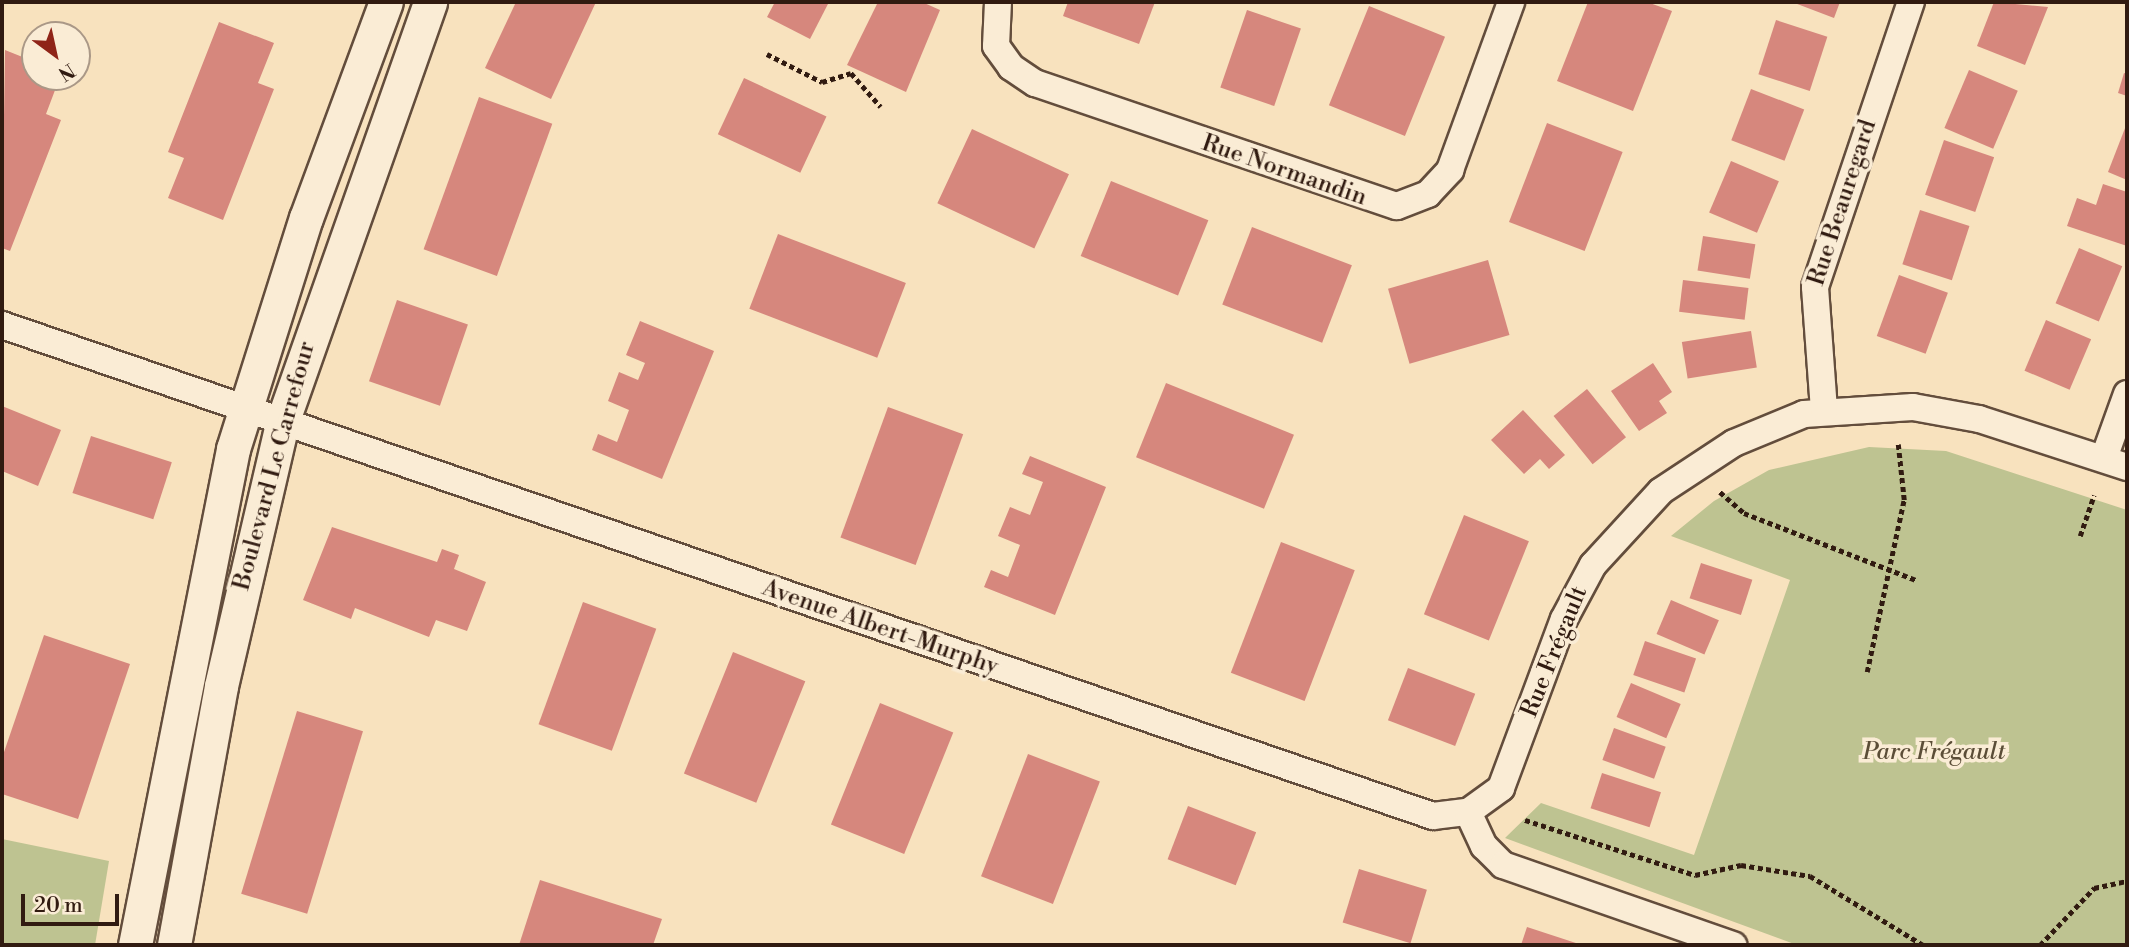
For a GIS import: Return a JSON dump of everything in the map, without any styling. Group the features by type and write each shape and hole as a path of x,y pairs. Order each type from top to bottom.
{"street":[{"name":"Boulevard Le Carrefour","path":"135,945 198,606 245,408 386,2"},
{"name":"Boulevard Le Carrefour","path":"174,945 221,686 283,420 430,2"},
{"name":"Rue Normandin","path":"998,2 996,46 1028,79 1397,206 1428,194 1450,170 1511,2"},
{"name":"Rue Beauregard","path":"1824,410 1815,288 1912,2"},
{"name":"Avenue Albert-Murphy","path":"2,325 1387,804 1433,816 1468,812"},
{"path":"2115,463 2127,394"},
{"name":"Rue Frégault","path":"1468,812 1505,782 1570,606 1619,531 1703,461 1774,425 1824,410 1935,410 2115,463"},
{"path":"1468,812 1484,846 1503,865 1733,945"}],"path":[{"path":"767,54 822,82 850,73 881,107"},
{"path":"1867,672 1904,500 1898,444"},
{"path":"1720,492 1744,513 1916,580"},
{"path":"2080,536 2095,495"},
{"path":"1525,820 1696,875 1741,865 1810,876 1923,945"},
{"path":"2040,945 2094,888 2127,881"}],"green space":[{"name":"Parc Frégault","path":"1869,447 1946,451 2127,510 2127,945 1797,945 1505,838 1541,803 1694,855 1790,580 1671,536 1714,501 1769,470"},
{"path":"2,839 109,861 95,945 2,945"}],"building":[{"path":"516,2 596,2 551,99 485,68"},
{"path":"775,2 829,2 810,39 767,17"},
{"path":"878,2 922,2 940,10 906,92 847,65"},
{"path":"1068,2 1155,2 1139,44 1063,16"},
{"path":"1588,2 1647,2 1672,11 1633,111 1557,81"},
{"path":"1792,2 1840,2 1834,18"},
{"path":"1994,2 2048,7 2025,65 1977,46"},
{"path":"1369,6 1445,37 1405,136 1329,105"},
{"path":"1247,10 1301,29 1274,106 1220,88"},
{"path":"1776,20 1827,37 1810,91 1758,74"},
{"path":"219,22 274,43 258,83 274,89 223,220 168,198 184,158 168,152"},
{"path":"5,50 21,56 21,91 55,91 46,114 61,120 10,251 2,248"},
{"path":"1969,70 2018,91 1993,149 1944,128"},
{"path":"2124,73 2127,74 2127,96 2118,93"},
{"path":"744,78 826,116 800,173 718,134"},
{"path":"1751,89 1804,109 1785,161 1731,140"},
{"path":"479,97 552,124 497,276 424,249"},
{"path":"1547,123 1623,152 1585,251 1509,222"},
{"path":"2127,123 2127,180 2108,172"},
{"path":"972,129 1069,174 1034,249 937,203"},
{"path":"1944,140 1994,157 1975,212 1925,195"},
{"path":"1731,161 1779,181 1757,233 1709,213"},
{"path":"1111,181 1208,220 1178,295 1081,256"},
{"path":"2103,184 2127,192 2127,246 2067,226 2077,198 2096,205"},
{"path":"1920,210 1969,226 1952,280 1902,264"},
{"path":"1252,227 1352,265 1322,343 1222,304"},
{"path":"778,234 906,283 877,358 749,309"},
{"path":"1703,236 1755,244 1750,279 1698,271"},
{"path":"2079,248 2122,266 2099,322 2056,303"},
{"path":"1488,260 1509,335 1410,364 1388,289"},
{"path":"1899,275 1948,293 1926,354 1877,336"},
{"path":"1683,280 1749,288 1745,320 1679,312"},
{"path":"397,300 468,324 440,406 369,381"},
{"path":"2046,320 2091,339 2070,390 2025,371"},
{"path":"640,321 714,351 662,479 592,450 598,434 617,442 629,410 608,401 619,372 638,380 645,363 626,355"},
{"path":"1751,331 1757,368 1688,378 1682,342"},
{"path":"1653,363 1672,392 1659,401 1667,413 1639,431 1611,391"},
{"path":"1166,383 1294,435 1264,509 1136,457"},
{"path":"1587,389 1626,437 1593,464 1554,416"},
{"path":"2,406 61,430 38,486 2,471"},
{"path":"888,407 963,434 916,565 840,538"},
{"path":"1523,410 1565,455 1549,469 1540,459 1524,474 1491,440"},
{"path":"91,436 172,462 153,519 72,493"},
{"path":"1030,456 1106,487 1055,615 984,587 991,570 1008,577 1020,545 998,536 1010,507 1030,515 1043,482 1022,474"},
{"path":"1464,515 1529,541 1489,640 1424,614"},
{"path":"332,527 437,562 442,549 459,555 454,569 486,582 467,631 436,620 429,637 355,608 351,619 303,600"},
{"path":"1281,542 1355,570 1305,701 1231,673"},
{"path":"1701,563 1752,580 1741,615 1690,598"},
{"path":"1671,600 1719,620 1704,654 1657,634"},
{"path":"583,602 656,629 612,751 539,724"},
{"path":"44,635 130,664 78,819 2,794 2,758"},
{"path":"1645,641 1696,659 1684,693 1633,675"},
{"path":"733,652 805,681 756,803 684,773"},
{"path":"1408,668 1475,694 1455,746 1388,720"},
{"path":"1631,683 1681,704 1666,738 1617,717"},
{"path":"880,703 953,733 904,854 831,824"},
{"path":"297,711 363,731 307,914 241,894"},
{"path":"1614,728 1666,747 1654,779 1602,760"},
{"path":"1028,754 1100,782 1053,904 981,876"},
{"path":"1602,773 1661,792 1650,827 1591,808"},
{"path":"1188,806 1256,832 1236,885 1168,859"},
{"path":"1359,869 1427,890 1411,943 1343,923"},
{"path":"540,880 662,919 653,945 519,945"},
{"path":"1527,927 1582,945 1521,945"}]}
